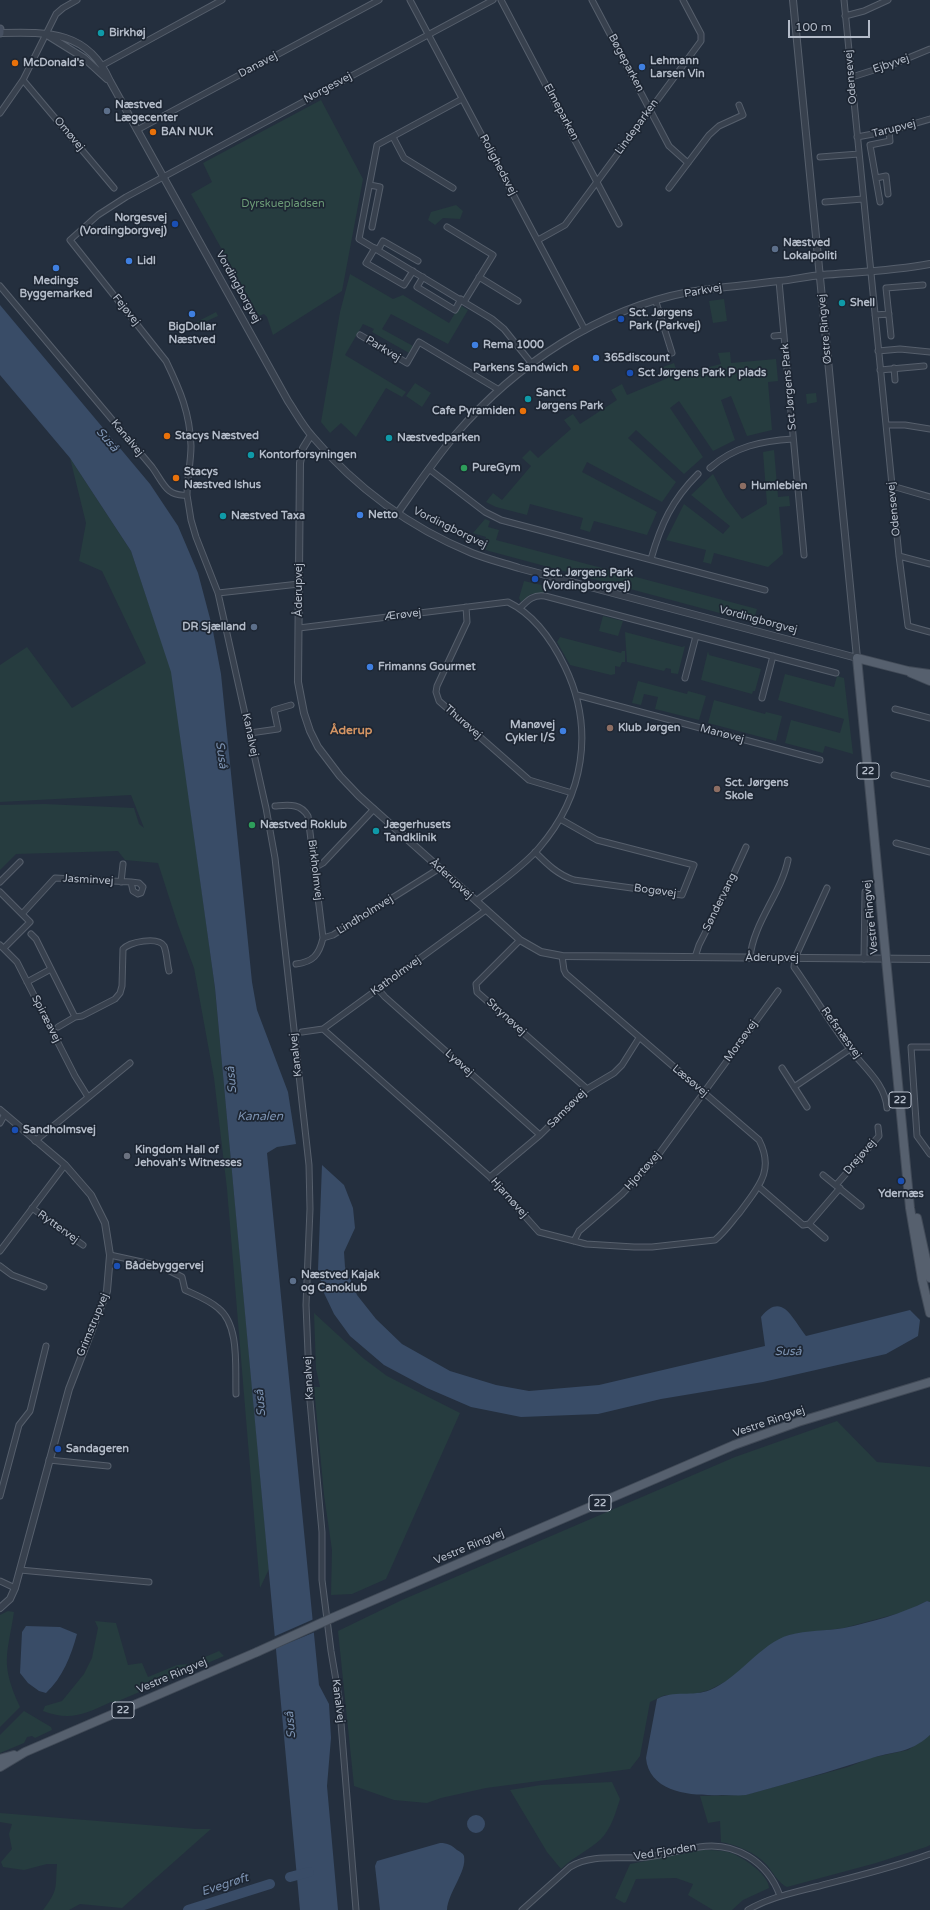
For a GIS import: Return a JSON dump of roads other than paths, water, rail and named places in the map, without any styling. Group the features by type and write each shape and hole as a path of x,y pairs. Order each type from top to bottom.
{"main road":[{"name":"Vordingborgvej","path":"857,658 908,671 930,674"},
{"name":"Vestre Ringvej","path":"857,658 915,1238 930,1313"},
{"name":"Vordingborgvej","path":"908,671 930,681"},
{"name":"Vestre Ringvej","path":"908,1174 930,1278"},
{"name":"Vestre Ringvej","path":"0,1767 25,1752 734,1445 798,1422 930,1382"},
{"name":"Vestre Ringvej","path":"0,1759 25,1752"}],"street":[{"path":"0,113 23,80 56,14 77,0"},
{"path":"103,65 222,0"},
{"name":"Danavej","path":"137,130 379,0"},
{"name":"Rolighedsvej","path":"410,0 585,330"},
{"name":"Norgesvej","path":"163,176 493,0"},
{"name":"Elmeparken","path":"501,0 619,224"},
{"name":"Bøgeparken","path":"592,0 669,146 688,163"},
{"name":"Lindeparken","path":"538,240 565,225 701,40 701,34 683,0"},
{"name":"Østre Ringvej","path":"793,0 857,658"},
{"name":"Odensevej","path":"844,0 878,351 899,556 908,626 930,632"},
{"path":"845,16 864,11 888,0"},
{"name":"Vordingborgvej","path":"0,33 31,32 63,36 83,46 103,65 110,81 288,401 311,435 341,468 367,492 397,514 433,534 473,553 518,568 857,658"},
{"name":"Vordingborgvej","path":"46,34 84,58 110,81"},
{"name":"Ejbyvej","path":"852,77 896,63 930,49"},
{"name":"Omøvej","path":"23,80 114,188"},
{"path":"462,99 377,146 359,238 492,319 504,329 532,364"},
{"path":"669,188 714,130 719,126 743,115 739,105"},
{"name":"Tarupvej","path":"857,137 889,132 930,119"},
{"path":"880,202 870,145 890,141 889,132"},
{"path":"393,137 404,158 453,188"},
{"path":"820,157 859,154"},
{"name":"Fejøvej","path":"163,176 98,215 70,240 166,361 177,383 184,400 189,425 191,448 187,495"},
{"path":"876,178 886,176 888,194"},
{"path":"370,184 380,186 372,227"},
{"path":"825,202 863,199"},
{"path":"423,277 417,287 455,310 493,255 448,228"},
{"path":"413,271 404,285 366,263 383,241 418,261"},
{"name":"Parkvej","path":"397,514 456,434 499,390 532,364 585,330 617,316 688,292 820,275 871,272 930,264"},
{"path":"479,277 518,301"},
{"name":"Sct Jørgens Park","path":"779,281 804,555"},
{"path":"891,336 886,288 923,284"},
{"name":"Kanalvej","path":"0,286 152,466 169,492 178,496 187,495 191,520 196,537 218,593 250,733 275,858 309,1165 310,1209 306,1306 310,1401 322,1532 322,1580 331,1652 339,1698 356,1910"},
{"path":"656,302 672,353"},
{"path":"875,315 889,314"},
{"name":"Parkvej","path":"360,335 407,363 419,342 499,390"},
{"name":"Sct Jørgens Park","path":"774,336 784,335"},
{"path":"878,351 900,349 930,352"},
{"path":"880,370 924,366"},
{"path":"894,368 896,380"},
{"path":"886,425 905,424 930,429"},
{"name":"Åderupvej","path":"311,435 303,448 300,463 298,682 301,702 310,731 318,747 340,776 374,809 520,940 541,952 562,956 930,959"},
{"name":"Sct Jørgens Park","path":"710,468 736,450 771,440 794,438"},
{"path":"430,469 492,517 765,590"},
{"path":"651,559 658,535 672,505 698,474"},
{"path":"892,486 930,497"},
{"path":"899,556 930,564"},
{"path":"218,593 299,584"},
{"path":"476,901 535,852 560,819 572,793 580,764 582,717 577,695 556,648 540,627 520,608 533,597 539,595 545,596 836,672"},
{"name":"Ærøvej","path":"299,628 508,602 520,608"},
{"name":"Thurøvej","path":"466,607 467,622 437,686 436,692 439,701 529,780 572,793"},
{"path":"685,678 696,636"},
{"path":"762,698 773,656"},
{"name":"Manøvej","path":"577,695 820,760"},
{"path":"250,733 278,729 274,710 291,705"},
{"path":"895,709 930,718"},
{"path":"894,774 930,784"},
{"name":"Birkholmvej","path":"275,806 292,805 304,810 308,816 323,938"},
{"path":"314,868 323,863 374,809"},
{"name":"Bogøvej","path":"535,852 554,870 565,877 574,880 682,895 694,865 597,840 560,819"},
{"path":"896,843 930,852"},
{"name":"Søndervang","path":"695,957 699,945 746,847"},
{"path":"750,958 751,945 781,883 788,860"},
{"path":"0,882 20,862"},
{"name":"Jasminvej","path":"122,864 122,882"},
{"name":"Lindholmvej","path":"296,964 313,960 322,945 323,938 333,935 440,868"},
{"name":"Jasminvej","path":"22,914 55,878 132,882"},
{"path":"796,958 827,888"},
{"path":"0,892 30,922 2,946"},
{"path":"864,959 865,892"},
{"name":"Katholmvej","path":"302,1032 323,1029 486,910"},
{"path":"31,934 36,939 75,1017"},
{"path":"58,1027 75,1017 82,1016 115,999 120,993 122,986 123,949 130,943 156,940 161,942 164,946 169,971"},
{"name":"Strynøvej","path":"520,940 476,984 477,992 587,1089"},
{"name":"Spiræavej","path":"2,946 17,962 74,1076 88,1097"},
{"name":"Læsøvej","path":"562,956 566,974 759,1140 764,1149 766,1168 764,1178 759,1187 734,1219"},
{"name":"Refsnæsvej","path":"796,958 794,967 850,1049 881,1085 885,1094 887,1108"},
{"path":"27,982 51,969"},
{"name":"Lyøvej","path":"378,989 385,997 540,1135"},
{"name":"Morsøvej","path":"703,1092 778,991"},
{"name":"Hjarnøvej","path":"323,1029 490,1177 539,1232 586,1244 652,1247 715,1240 734,1219"},
{"name":"Samsøvej","path":"490,1177 540,1135 587,1089 614,1073 622,1065 639,1038"},
{"path":"930,1047 910,1047 917,1136 930,1154"},
{"path":"794,1087 850,1049"},
{"path":"35,1141 130,1063"},
{"path":"782,1068 807,1107"},
{"name":"Hjortøvej","path":"574,1241 578,1231 622,1194 648,1167 703,1092"},
{"path":"0,1123 2,1112"},
{"name":"Grimstrupvej","path":"0,1608 10,1599 15,1588 68,1389 107,1291 110,1274 108,1236 100,1210 91,1194 65,1164 35,1141 2,1112"},
{"name":"Drejøvej","path":"809,1224 879,1136 878,1127"},
{"name":"Ryttervej","path":"0,1251 65,1164"},
{"name":"Drejøvej","path":"823,1174 861,1206"},
{"path":"759,1187 803,1225 809,1224 825,1238"},
{"name":"Ryttervej","path":"32,1208 83,1245"},
{"path":"110,1255 160,1266 182,1277 185,1290 218,1308 228,1318 234,1332 236,1394"},
{"path":"0,1266 12,1275 44,1287"},
{"path":"0,1496 19,1425 30,1411 46,1346"},
{"path":"49,1460 108,1466"},
{"path":"20,1570 149,1582"},
{"path":"0,1581 15,1588"},
{"name":"Ved Fjorden","path":"522,1910 570,1867 578,1862 590,1859 648,1857 700,1846 726,1847 739,1851 754,1859 774,1882 780,1896"},
{"path":"748,1910 757,1904 780,1896 908,1862 930,1854"}],"water":[{"name":"Kanalen","path":"0,305 150,484 178,526 198,573 212,626 221,674 252,982 257,1010 288,1092 296,1144 277,1147 267,1153 319,1685 329,1704 331,1738 327,1786 338,1910 300,1910 215,988 171,672 131,551 70,458 0,375"},
{"name":"Suså","path":"322,1165 344,1185 353,1208 355,1228 344,1252 345,1267 357,1295 376,1319 402,1344 450,1371 496,1385 529,1391 599,1385 765,1346 761,1317 775,1306 786,1310 806,1336 910,1310 920,1320 918,1336 886,1354 763,1382 661,1399 598,1414 521,1417 471,1407 427,1388 384,1365 350,1336 334,1314 324,1293 318,1270"},
{"path":"927,1601 930,1602 930,1735 915,1746 804,1779 743,1795 699,1795 675,1790 664,1786 655,1779 649,1770 646,1758 657,1699 663,1696 676,1694 703,1692 721,1685 769,1645 789,1635 803,1632 844,1628 865,1623 897,1614"},
{"path":"26,1626 60,1627 77,1634 66,1666 52,1687 46,1693 39,1691 28,1683 20,1673 22,1632"},
{"path":"476,1815 482,1818 485,1824 482,1830 476,1833 470,1830 467,1824 470,1818"},
{"path":"440,1843 445,1843 451,1846 464,1856 463,1869 450,1896 447,1910 380,1910 375,1866 377,1861"}],"waterway":[{"name":"Evegrøft","path":"290,1877 309,1872"},
{"name":"Evegrøft","path":"188,1910 270,1884"}],"place":[{"name":"Birkhøj","path":"101,33"},
{"name":"McDonald's","path":"15,63"},
{"name":"Lehmann Larsen Vin","path":"642,67"},
{"name":"Næstved Lægecenter","path":"107,111"},
{"name":"BAN NUK","path":"153,132"},
{"name":"Norgesvej (Vordingborgvej)","path":"175,224"},
{"name":"Næstved Lokalpoliti","path":"775,249"},
{"name":"Lidl","path":"129,261"},
{"name":"Medings Byggemarked","path":"56,268"},
{"name":"Shell","path":"842,303"},
{"name":"BigDollar Næstved","path":"192,314"},
{"name":"Sct. Jørgens Park (Parkvej)","path":"621,319"},
{"name":"Rema 1000","path":"475,345"},
{"name":"365discount","path":"596,358"},
{"name":"Parkens Sandwich","path":"576,368"},
{"name":"Sct Jørgens Park P plads","path":"630,373"},
{"name":"Sanct Jørgens Park","path":"528,399"},
{"name":"Cafe Pyramiden","path":"523,411"},
{"name":"Stacys Næstved","path":"167,436"},
{"name":"Næstvedparken","path":"389,438"},
{"name":"Kontorforsyningen","path":"251,455"},
{"name":"PureGym","path":"464,468"},
{"name":"Stacys Næstved Ishus","path":"176,478"},
{"name":"Humlebien","path":"743,486"},
{"name":"Netto","path":"360,515"},
{"name":"Næstved Taxa","path":"223,516"},
{"name":"Sct. Jørgens Park (Vordingborgvej)","path":"535,579"},
{"name":"DR Sjælland","path":"254,627"},
{"name":"Frimanns Gourmet","path":"370,667"},
{"name":"Klub Jørgen","path":"610,728"},
{"name":"Manøvej Cykler I/S","path":"563,731"},
{"name":"Sct. Jørgens Skole","path":"717,789"},
{"name":"Næstved Roklub","path":"252,825"},
{"name":"Jægerhusets Tandklinik","path":"376,831"},
{"name":"Sandholmsvej","path":"15,1130"},
{"name":"Kingdom Hall of Jehovah's Witnesses","path":"127,1156"},
{"name":"Ydernæs","path":"901,1181"},
{"name":"Bådebyggervej","path":"117,1266"},
{"name":"Næstved Kajak og Canoklub","path":"293,1281"},
{"name":"Sandageren","path":"58,1449"}],"district":[{"name":"Åderup","path":"351,731"}],"park label":[{"name":"Dyrskuepladsen","path":"283,204"}]}
